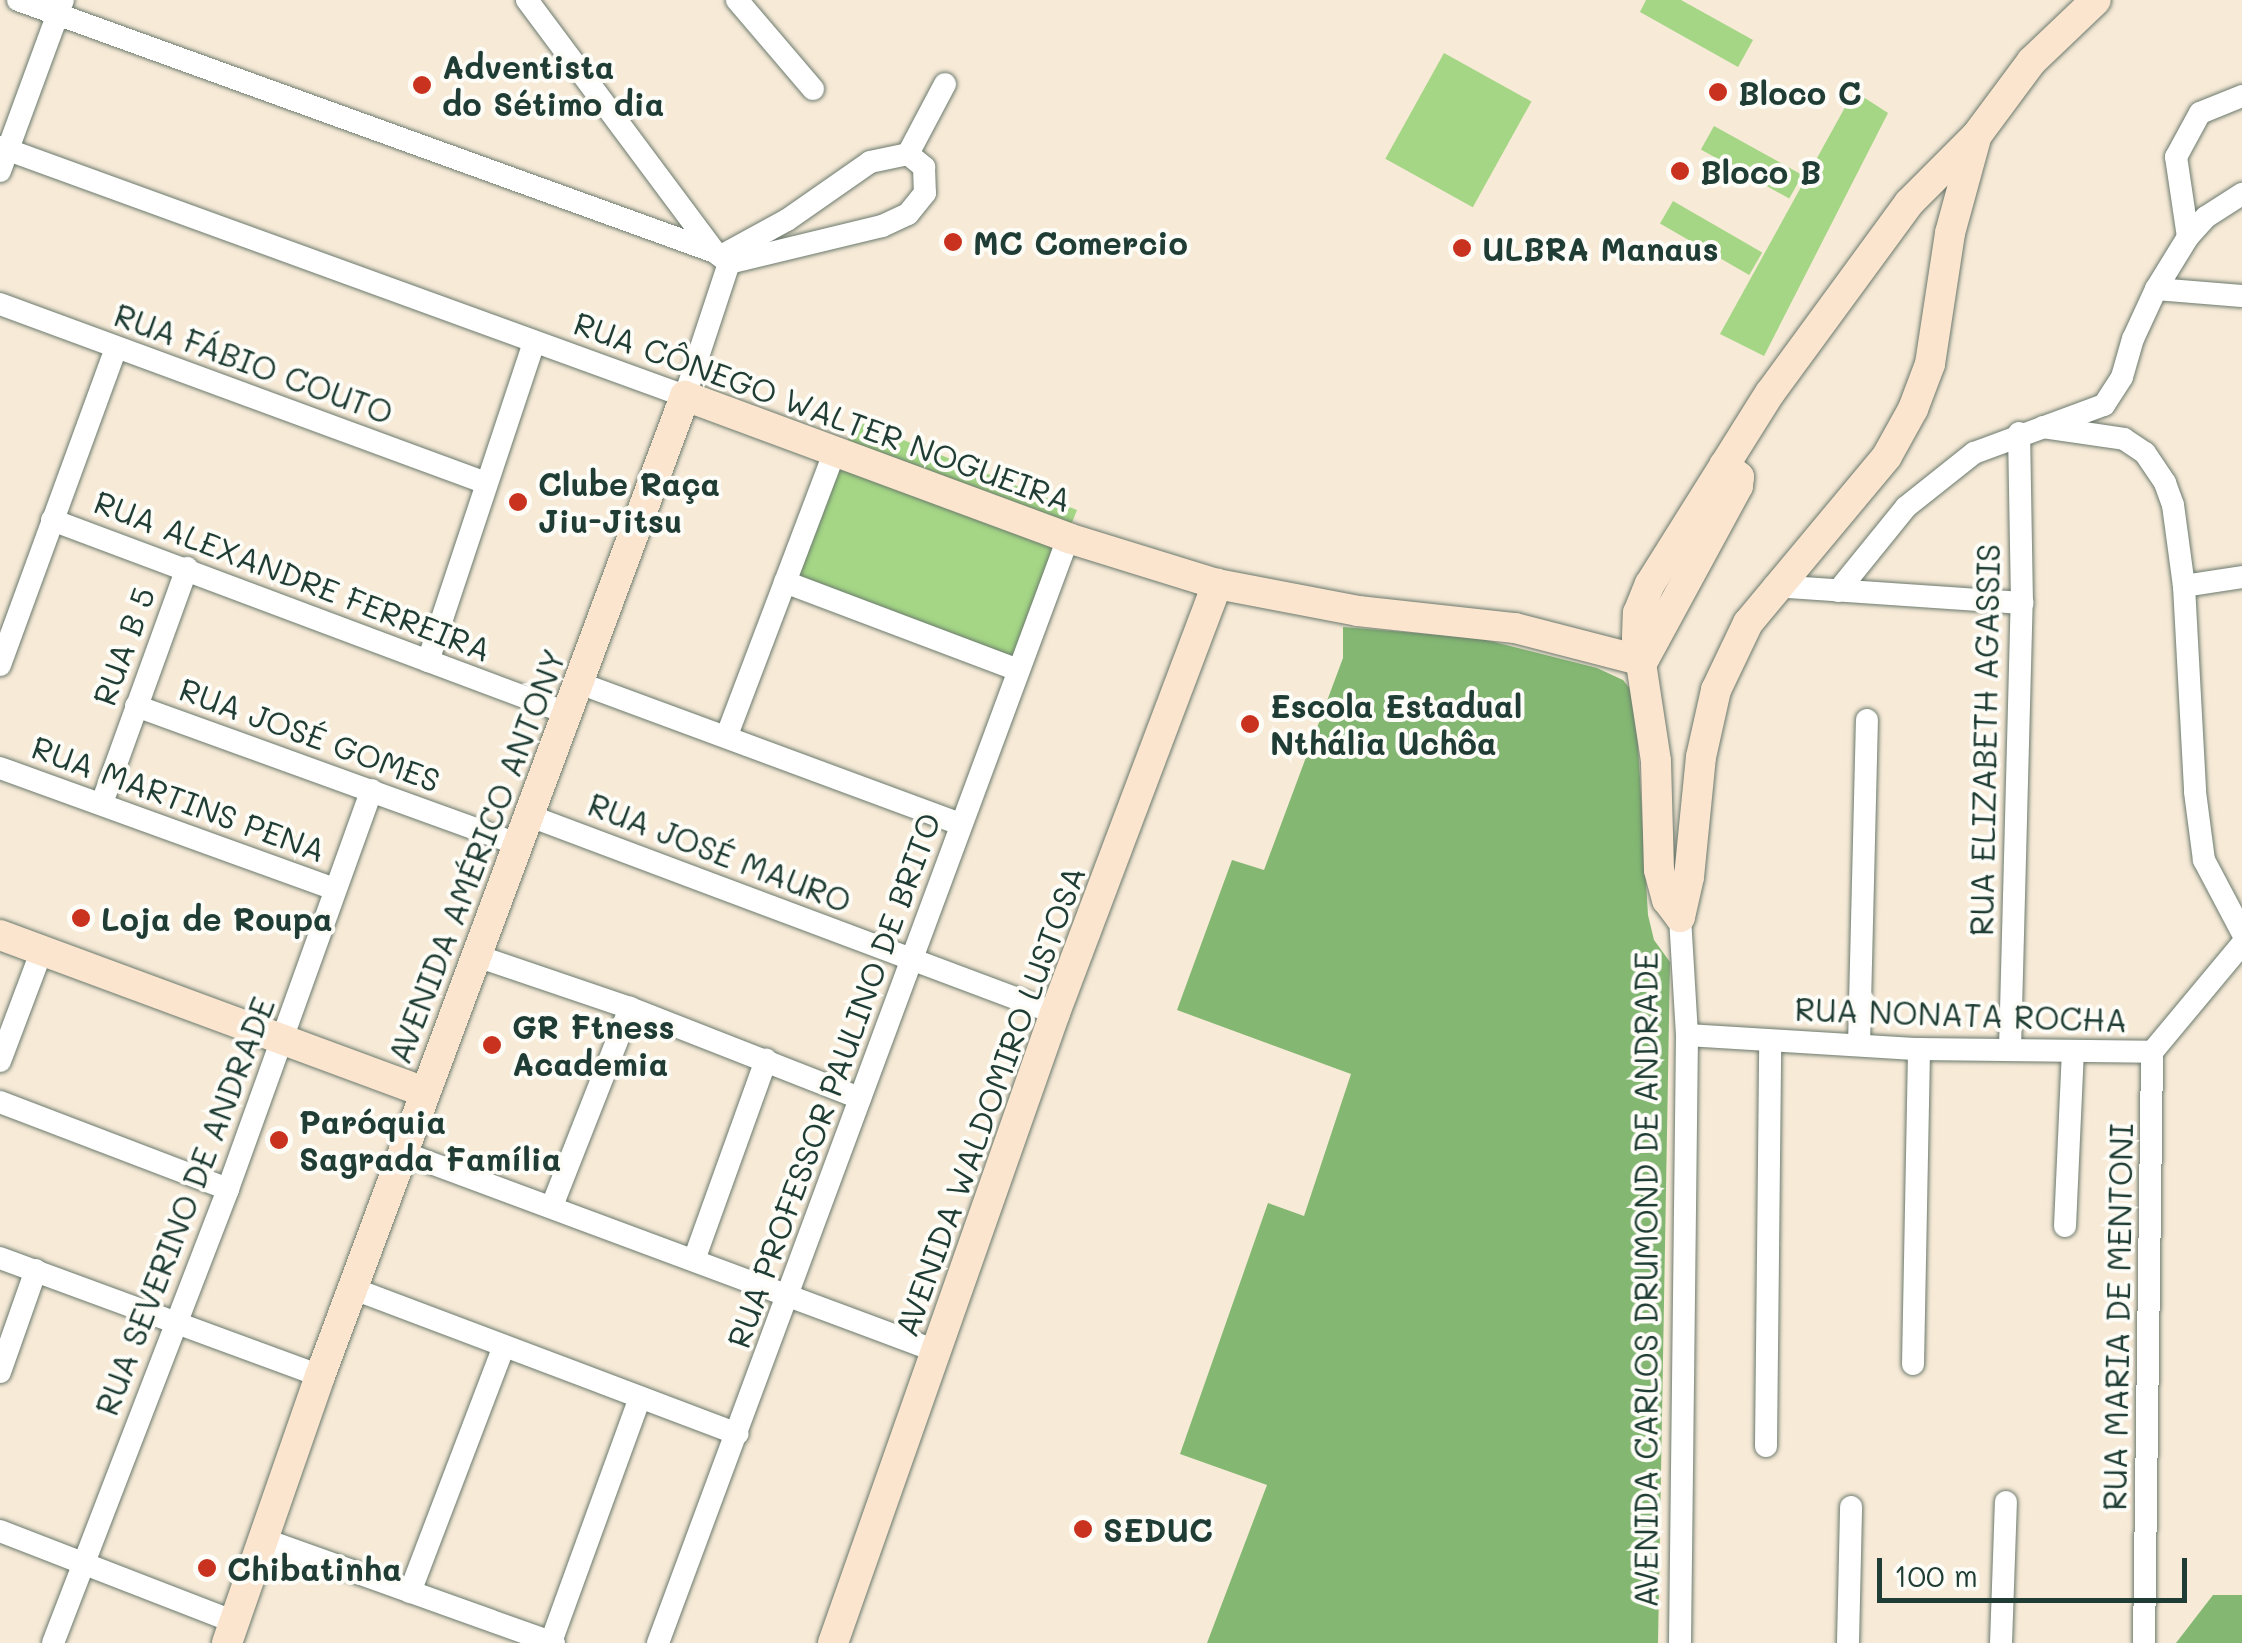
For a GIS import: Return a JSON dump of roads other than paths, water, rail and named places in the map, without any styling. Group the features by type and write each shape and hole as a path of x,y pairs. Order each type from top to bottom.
{"street":[{"path":"18,0 61,8 722,256 865,230 908,214 925,193 927,182 924,168 908,154"},
{"path":"527,0 722,256"},
{"path":"737,0 813,89"},
{"name":"AVENIDA CARLOS DRUMOND DE ANDRADE","path":"1680,917 1668,900 1659,870 1656,761 1637,636 1638,613 1650,584 1770,393 1909,203 1977,135 2032,61 2096,0"},
{"path":"2,156 61,8"},
{"path":"908,154 945,84"},
{"path":"2188,237 2176,158 2200,113 2242,96"},
{"name":"AVENIDA CARLOS DRUMOND DE ANDRADE","path":"1680,1643 1687,1035 1680,917 1689,876 1700,757 1716,690 1748,623 1774,586 1887,456 1913,409 1930,364 1950,233 1977,135"},
{"path":"722,256 787,220 870,162 908,154"},
{"name":"RUA CÔNEGO WALTER NOGUEIRA","path":"2,156 684,396 1068,538 1217,584 1358,611 1515,628 1643,661"},
{"path":"1838,591 1879,538 1930,485 1974,453 2019,434 2097,410 2110,398 2156,289 2188,237 2206,217 2242,194"},
{"name":"AVENIDA AMÉRICO ANTONY","path":"231,1633 320,1376 684,396 722,256"},
{"path":"2156,289 2242,296"},
{"name":"RUA FÁBIO COUTO","path":"0,304 486,483"},
{"path":"428,660 534,344"},
{"path":"0,665 116,348"},
{"path":"2043,427 2116,436 2144,454 2165,483 2184,586 2195,792 2204,860 2242,932"},
{"name":"RUA ELIZABETH AGASSIS","path":"2010,1049 2022,603 2019,434"},
{"path":"727,735 835,451"},
{"name":"RUA ALEXANDRE FERREIRA","path":"52,520 567,714"},
{"name":"RUA PROFESSOR PAULINO DE BRITO","path":"658,1643 790,1296 1068,538"},
{"name":"RUA B 5","path":"102,803 187,568"},
{"path":"2184,586 2242,578"},
{"path":"786,582 1018,670"},
{"name":"AVENIDA WALDOMIRO LUSTOSA","path":"833,1643 1055,1013 1217,584"},
{"path":"1774,586 2022,603"},
{"path":"579,683 960,824"},
{"name":"RUA JOSÉ GOMES","path":"136,706 519,845"},
{"path":"1859,1045 1867,720"},
{"name":"RUA MARTINS PENA","path":"0,768 335,889"},
{"name":"RUA SEVERINO DE ANDRADE","path":"53,1643 228,1190 372,790"},
{"name":"RUA JOSÉ MAURO","path":"530,816 1055,1013"},
{"path":"0,935 425,1092"},
{"name":"RUA NONATA ROCHA","path":"1687,1035 1919,1049 2152,1052 2242,944"},
{"path":"0,1061 42,950"},
{"path":"477,956 630,1008 860,1098"},
{"path":"552,1206 630,1008"},
{"path":"1766,1446 1770,1040"},
{"path":"1913,1364 1919,1049"},
{"path":"2065,1226 2073,1051"},
{"name":"RUA MARIA DE MENTONI","path":"2144,1643 2152,1052"},
{"path":"694,1260 766,1060"},
{"path":"0,1102 228,1190"},
{"path":"404,1153 936,1351"},
{"path":"0,1258 320,1376"},
{"path":"0,1372 36,1270"},
{"path":"354,1289 737,1434"},
{"path":"410,1592 503,1348"},
{"path":"264,1540 552,1642 640,1398"},
{"path":"2001,1643 2006,1502"},
{"path":"1848,1643 1852,1507"},
{"path":"0,1530 85,1562 231,1633"}],"place":[{"name":"Adventista do Sétimo dia","path":"422,85"},
{"name":"Bloco C","path":"1718,92"},
{"name":"Bloco B","path":"1680,171"},
{"name":"MC Comercio","path":"953,242"},
{"name":"ULBRA Manaus","path":"1462,248"},
{"name":"Clube Raça Jiu-Jitsu","path":"518,502"},
{"name":"Escola Estadual Nthália Uchôa","path":"1250,724"},
{"name":"Loja de Roupa","path":"81,918"},
{"name":"GR Ftness Academia","path":"492,1045"},
{"name":"Paróquia Sagrada Família","path":"279,1140"},
{"name":"SEDUC","path":"1083,1529"},
{"name":"Chibatinha","path":"207,1568"}]}
